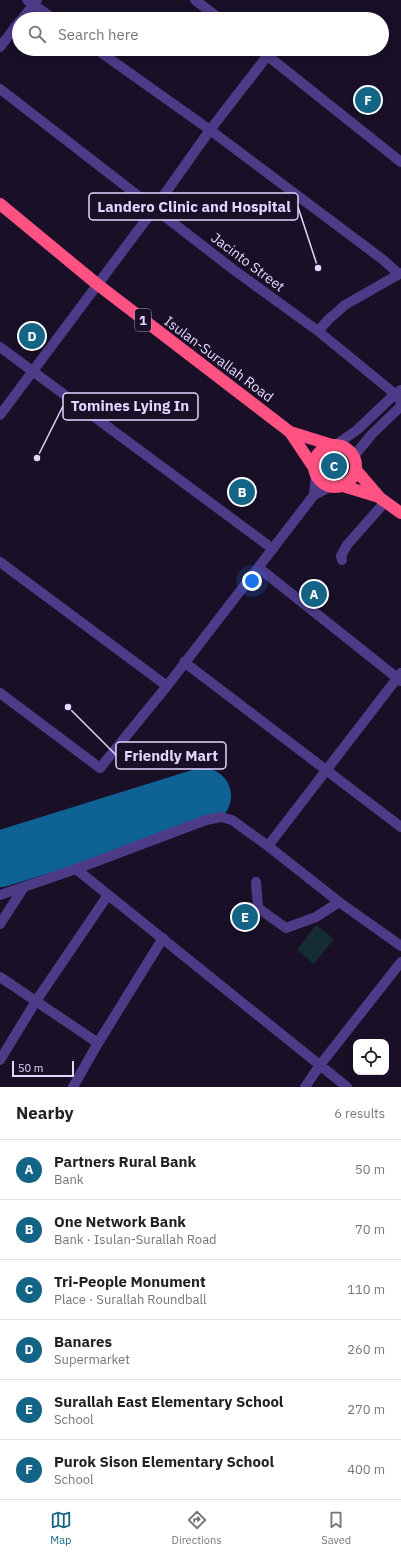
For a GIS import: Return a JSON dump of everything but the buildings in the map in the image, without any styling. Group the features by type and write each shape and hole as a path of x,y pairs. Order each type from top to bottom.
{"highway":[{"name":"Isulan-Surallah Road","path":"0,204 97,284 290,432 315,471"},
{"name":"Isulan-Surallah Road","path":"290,432 334,445"},
{"name":"1","path":"334,445 344,446 350,450 354,456"},
{"path":"315,471 317,455 321,450 334,445"},
{"path":"330,486 343,486 354,477 356,463 354,456"},
{"path":"356,470 382,500"},
{"name":"1","path":"315,471 324,484 330,486"},
{"path":"343,486 382,500 401,513"}],"street":[{"path":"195,0 211,12"},
{"path":"26,12 32,2 45,12"},
{"path":"0,47 12,31"},
{"path":"106,56 210,130 400,273 345,305 318,331"},
{"path":"0,415 154,209 210,130 267,56"},
{"path":"269,56 400,161"},
{"name":"Jacinto Street","path":"0,89 154,209 318,331 399,395"},
{"path":"0,347 273,549"},
{"path":"334,445 357,430 399,395"},
{"path":"354,456 372,434 401,406"},
{"path":"314,495 315,471"},
{"path":"0,692 100,768 167,686 314,495 330,486"},
{"path":"342,560 341,556 344,548 382,500"},
{"path":"0,562 167,686"},
{"path":"259,568 400,678 268,846"},
{"path":"184,662 401,827"},
{"path":"0,895 76,869 206,820 221,817 232,820 268,846 339,902 401,946"},
{"path":"88,878 89,864"},
{"path":"76,869 347,1087"},
{"path":"256,882 258,908 286,928 316,917 339,902"},
{"path":"0,924 24,887"},
{"path":"0,1060 36,1001 108,895"},
{"path":"73,1087 98,1043 163,938"},
{"path":"305,1087 320,1065 397,976 401,962"},
{"path":"0,977 98,1043"}],"green space":[{"path":"316,925 334,939 314,964 297,950"}],"runway":[{"path":"0,859 203,796"}],"place":[{"name":"Purok Sison Elementary School","path":"368,100"},
{"name":"Landero Clinic and Hospital","path":"318,268"},
{"name":"Banares","path":"32,336"},
{"name":"Tomines Lying In","path":"37,458"},
{"name":"Tri-People Monument","path":"334,466"},
{"name":"One Network Bank","path":"242,492"},
{"name":"Partners Rural Bank","path":"314,594"},
{"name":"Friendly Mart","path":"68,707"},
{"name":"Surallah East Elementary School","path":"245,917"}]}
